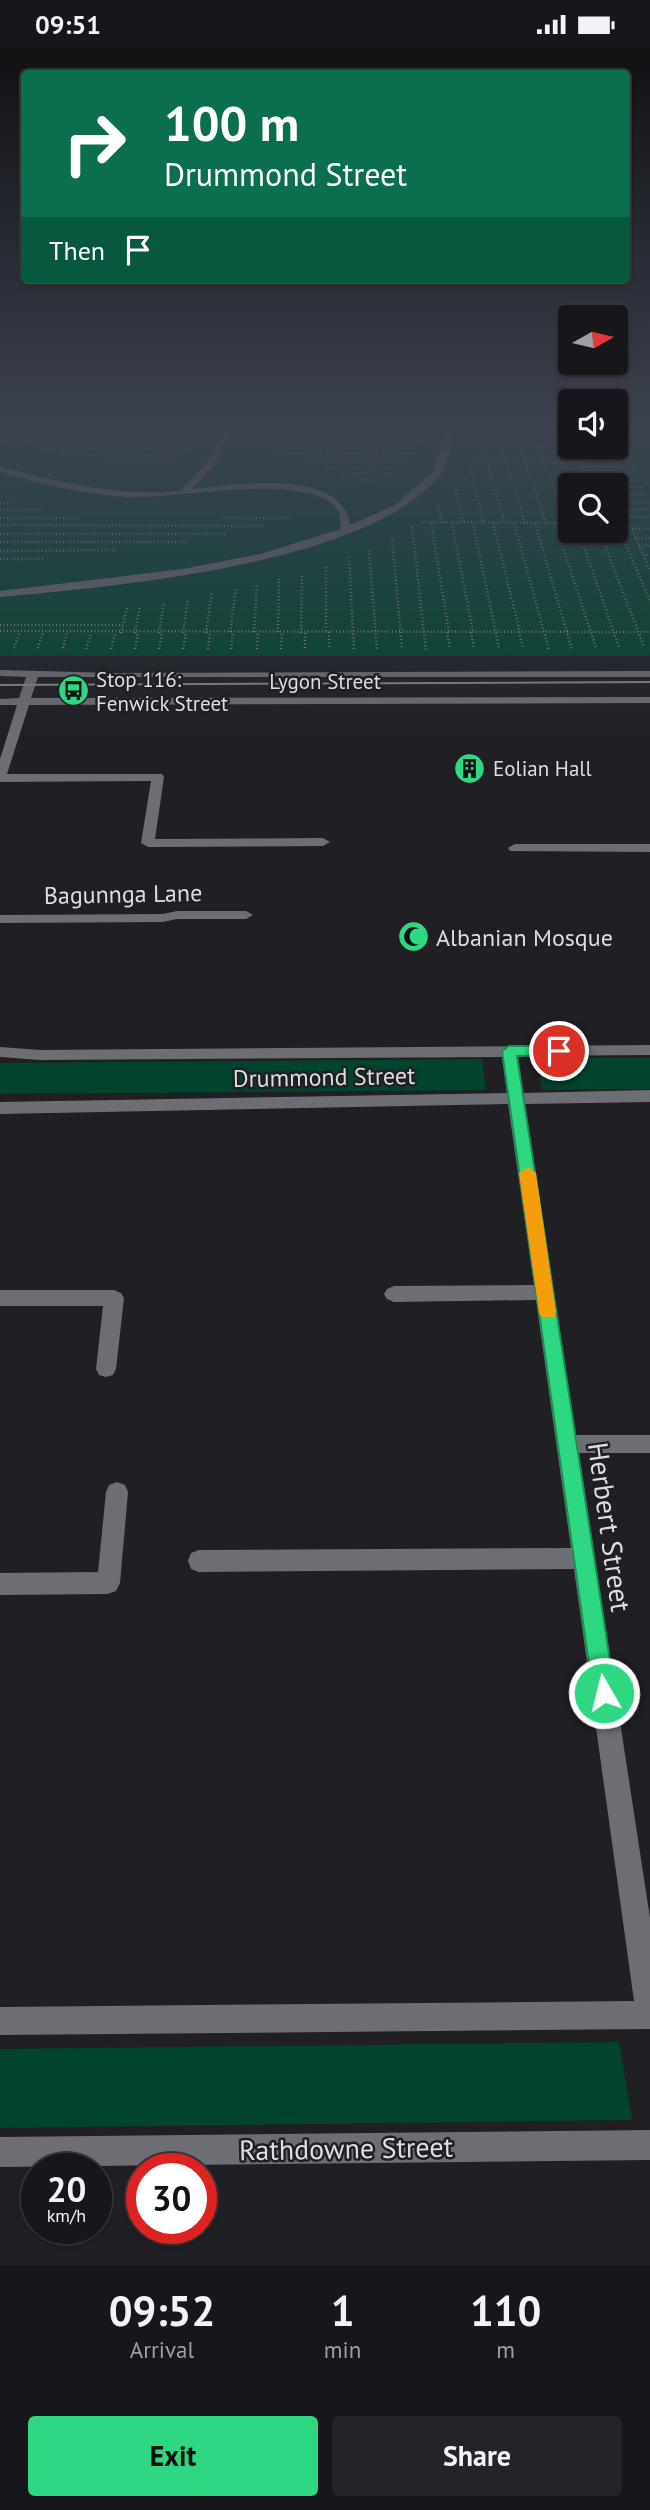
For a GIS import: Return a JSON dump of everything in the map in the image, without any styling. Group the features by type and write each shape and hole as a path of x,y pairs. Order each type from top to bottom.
{"street":[{"path":"0,594 122,582 216,567 303,547 340,533"},
{"name":"Lygon Street","path":"0,673 650,674"},
{"path":"33,674 0,778 158,777 148,843 323,842"},
{"name":"Lygon Street","path":"0,702 650,699"},
{"path":"515,848 650,848"},
{"name":"Bagunnga Lane","path":"0,919 246,915"},
{"name":"Drummond Street","path":"0,1052 40,1055 650,1050"},
{"name":"Herbert Street","path":"509,1051 650,2013"},
{"name":"Drummond Street","path":"0,1108 650,1096"},
{"path":"394,1294 545,1292"},
{"path":"0,1298 114,1298 106,1369"},
{"path":"568,1444 650,1444"},
{"path":"0,1584 108,1583 117,1492"},
{"path":"199,1561 584,1558"},
{"path":"0,2021 650,2013"},
{"name":"Rathdowne Street","path":"0,2152 650,2145"}],"path":[{"path":"392,533 402,653"},
{"path":"412,533 426,653"},
{"path":"433,533 451,652"},
{"path":"454,533 475,652"},
{"path":"475,533 500,652"},
{"path":"496,533 524,652"},
{"path":"517,533 549,652"},
{"path":"538,533 573,652"},
{"path":"558,533 597,652"},
{"path":"633,533 650,571"},
{"path":"0,534 237,534"},
{"path":"635,538 650,538"},
{"path":"369,541 377,653"},
{"path":"0,542 141,542"},
{"path":"584,543 619,647"},
{"path":"604,543 644,647"},
{"path":"625,543 650,601"},
{"path":"639,546 650,546"},
{"path":"349,549 354,652"},
{"path":"0,551 125,550"},
{"path":"643,555 650,555"},
{"path":"326,558 329,653"},
{"path":"231,653 239,562"},
{"path":"303,563 304,653"},
{"path":"207,653 216,567"},
{"path":"280,567 280,653"},
{"path":"256,654 257,583"},
{"path":"183,653 189,593"},
{"path":"159,654 165,596"},
{"path":"135,651 141,601"},
{"path":"0,625 122,625"},
{"path":"0,631 650,632"},
{"path":"13,649 20,632"},
{"path":"37,650 43,632"},
{"path":"62,649 67,632"},
{"path":"86,649 91,633"},
{"path":"110,652 115,633"}],"green space":[{"path":"0,533 558,533 558,543 628,543 628,533 650,533 650,656 0,656"},
{"path":"650,1057 650,1089 542,1090 537,1058"},
{"path":"482,1059 486,1090 0,1094 0,1063"},
{"path":"619,2042 632,2120 0,2128 0,2049"}],"tram line":[{"path":"0,685 650,682"}],"slow traffic":[{"path":"528,1173 548,1312"}],"place":[{"name":"Stop 116: Fenwick Street","path":"73,691"},
{"name":"Eolian Hall","path":"470,768"},
{"name":"Albanian Mosque","path":"413,937"}],"route":[{"path":"559,1051 509,1051 604,1693"}]}
